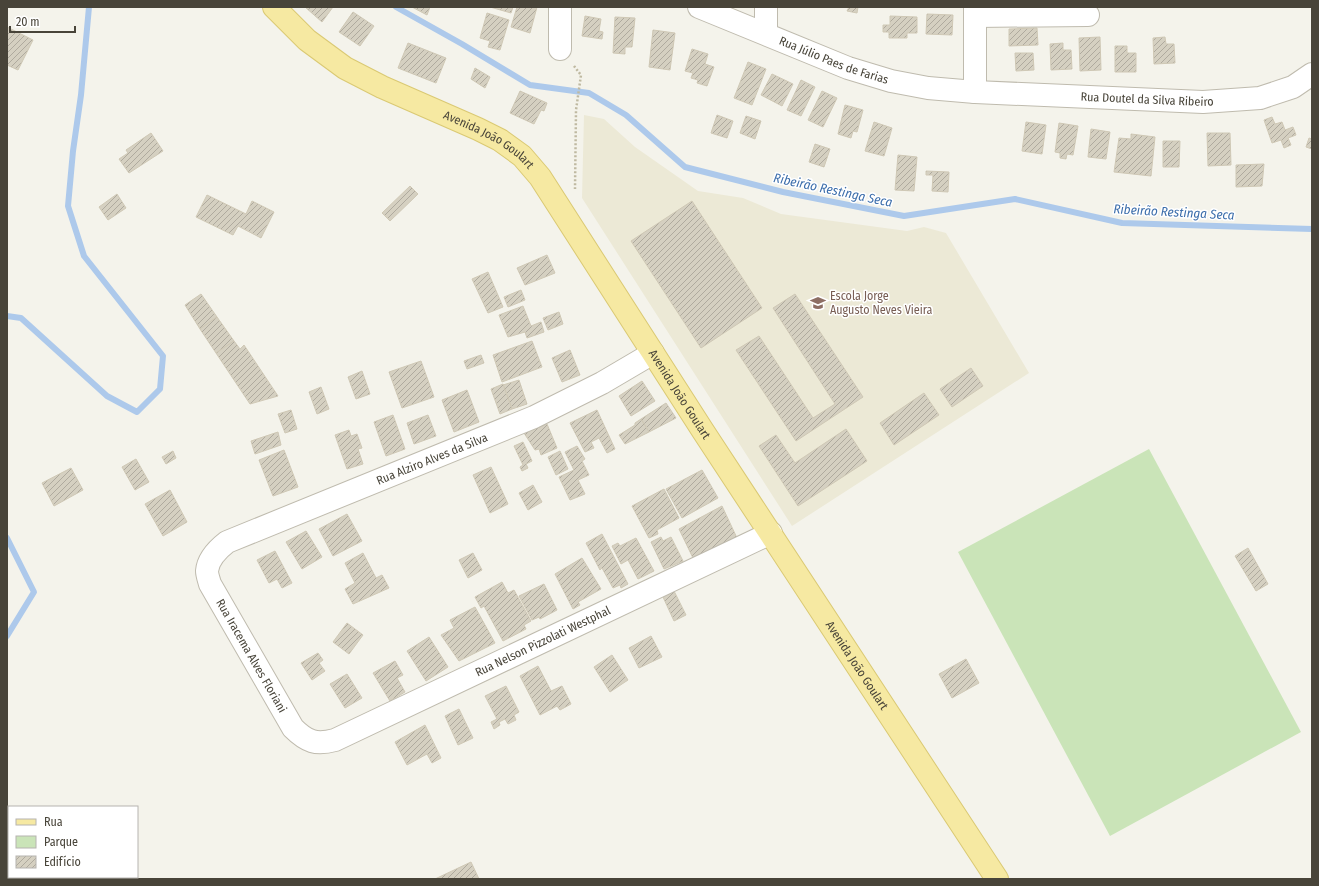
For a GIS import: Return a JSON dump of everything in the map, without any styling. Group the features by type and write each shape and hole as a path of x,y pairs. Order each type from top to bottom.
{"main road":[{"name":"Avenida João Goulart","path":"274,7 308,40 345,68 382,87 484,131 500,140 522,156 540,177 653,353 997,879"}],"street":[{"path":"560,7 560,49"},
{"name":"Rua Júlio Paes de Farias","path":"699,7 848,68 890,81 928,88 975,92"},
{"path":"766,7 766,34"},
{"path":"975,92 975,12 1088,16"},
{"name":"Rua Doutel da Silva Ribeiro","path":"975,92 1203,102 1260,98 1293,87 1312,74"},
{"name":"Rua Alziro Alves da Silva","path":"211,560 217,550 227,542 534,417 602,383 653,353"},
{"name":"Rua Nelson Pizzolati Westphal","path":"313,742 324,743 336,740 771,533"},
{"name":"Rua Iracema Alves Floriani","path":"211,560 207,571 210,584 293,728 303,737 313,742"}],"path":[{"path":"575,193 576,110 581,76"}],"shaded area":[{"name":"Escola Jorge Augusto Neves Vieira","path":"584,115 604,119 635,147 698,191 743,198 781,214 907,231 924,227 946,233 1029,373 792,526 582,198"}],"green space":[{"path":"1149,449 1301,732 1110,836 958,552"}],"building":[{"path":"305,7 333,7 322,22"},
{"path":"412,7 430,7 427,15"},
{"path":"490,7 513,7 511,13"},
{"path":"517,7 537,7 530,33 511,27"},
{"path":"849,7 858,7 857,13 847,11"},
{"path":"353,12 374,26 360,46 339,32"},
{"path":"487,13 509,20 500,50 488,47 490,41 480,38"},
{"path":"927,14 953,15 952,35 926,34"},
{"path":"585,16 601,19 599,31 603,32 602,39 582,36"},
{"path":"890,16 917,17 917,33 907,33 907,38 889,38 889,32 883,32 883,25 890,25"},
{"path":"615,17 635,18 632,47 625,47 625,54 613,53"},
{"path":"7,27 33,40 18,70 7,65"},
{"path":"1037,28 1038,45 1009,46 1009,29"},
{"path":"653,30 675,33 670,70 649,67"},
{"path":"1100,37 1101,70 1080,71 1079,38"},
{"path":"1165,37 1166,44 1174,44 1175,63 1154,64 1153,38"},
{"path":"408,43 446,58 436,83 398,68"},
{"path":"1063,43 1063,50 1071,50 1072,69 1051,70 1050,44"},
{"path":"1115,46 1127,46 1127,53 1136,53 1136,72 1115,72"},
{"path":"692,49 708,54 705,64 714,67 707,86 697,83 698,80 691,78 693,73 685,71"},
{"path":"1015,53 1033,53 1034,70 1016,71"},
{"path":"748,62 766,69 752,105 734,98"},
{"path":"475,68 490,77 485,88 471,79"},
{"path":"772,74 793,84 782,106 761,95"},
{"path":"801,80 815,87 801,116 787,110"},
{"path":"520,91 547,103 544,111 541,110 534,124 510,113"},
{"path":"822,91 837,98 823,127 808,120"},
{"path":"845,105 863,110 857,132 853,131 851,138 838,134"},
{"path":"717,115 733,121 727,138 711,133"},
{"path":"746,116 761,121 755,139 740,133"},
{"path":"1272,117 1275,124 1282,122 1285,130 1293,127 1296,135 1288,138 1291,145 1284,148 1281,140 1272,143 1264,120"},
{"path":"874,122 892,128 884,156 865,151"},
{"path":"1026,122 1046,125 1042,154 1022,151"},
{"path":"1059,123 1078,126 1073,155 1067,154 1066,159 1060,158 1060,153 1055,152"},
{"path":"1091,129 1110,132 1106,159 1088,157"},
{"path":"151,133 163,151 129,173 119,159 128,153 126,150"},
{"path":"1207,133 1230,133 1231,165 1208,166"},
{"path":"1131,134 1155,137 1151,176 1114,172 1119,138 1131,139"},
{"path":"1309,138 1312,139 1312,149 1306,147"},
{"path":"1163,141 1180,141 1179,167 1163,167"},
{"path":"815,144 830,149 824,167 809,162"},
{"path":"898,155 917,157 914,191 895,190"},
{"path":"1264,164 1262,186 1236,187 1236,165"},
{"path":"926,171 949,172 948,192 932,191 933,175 926,175"},
{"path":"410,186 418,194 390,221 382,213"},
{"path":"117,194 126,208 108,220 99,207"},
{"path":"207,195 246,214 252,201 274,212 261,238 238,226 233,235 196,217"},
{"path":"692,201 762,308 701,348 631,241"},
{"path":"547,255 555,273 525,285 517,268"},
{"path":"488,272 503,307 488,313 472,279"},
{"path":"521,290 525,300 508,307 504,297"},
{"path":"201,294 217,317 200,329 185,305"},
{"path":"795,294 863,397 796,441 736,350 759,336 813,418 835,404 773,308"},
{"path":"523,306 531,326 541,322 544,332 527,338 525,332 508,337 499,315"},
{"path":"559,312 563,324 548,330 543,318"},
{"path":"217,317 234,341 216,353 200,329"},
{"path":"234,341 240,349 244,345 278,396 250,404 216,353"},
{"path":"532,341 542,367 502,382 493,355"},
{"path":"570,350 580,375 562,382 552,358"},
{"path":"481,355 484,363 467,369 464,361"},
{"path":"421,361 434,397 402,408 389,372"},
{"path":"971,368 983,386 952,407 940,389"},
{"path":"362,371 370,394 356,399 348,377"},
{"path":"519,380 527,404 512,409 503,385"},
{"path":"642,381 655,401 631,416 619,396"},
{"path":"503,384 512,409 500,414 491,389"},
{"path":"321,387 329,409 317,414 309,392"},
{"path":"467,390 479,422 454,432 442,400"},
{"path":"924,393 939,415 894,445 880,423"},
{"path":"666,403 676,418 649,432 641,419"},
{"path":"291,410 297,429 285,433 278,414"},
{"path":"597,410 615,449 607,453 599,438 591,442 594,448 585,452 570,423"},
{"path":"393,415 405,449 386,456 374,422"},
{"path":"428,415 436,436 414,444 407,423"},
{"path":"641,419 649,432 625,444 619,435 635,425 635,423"},
{"path":"547,424 557,448 541,455 539,449 535,450 524,433"},
{"path":"846,429 867,461 798,506 759,446 776,435 795,463"},
{"path":"349,430 351,436 357,434 362,448 358,449 363,464 347,469 335,435"},
{"path":"278,432 281,445 255,454 251,441"},
{"path":"523,442 532,461 526,464 528,468 522,471 520,467 523,465 514,446"},
{"path":"577,446 585,459 582,461 589,475 578,480 585,494 570,500 559,477 574,470 565,452"},
{"path":"284,450 298,487 273,496 259,460"},
{"path":"173,451 176,458 166,464 162,457"},
{"path":"560,451 568,469 556,475 548,457"},
{"path":"136,459 149,482 135,490 122,467"},
{"path":"491,467 508,504 490,513 473,475"},
{"path":"71,468 83,490 54,506 42,483"},
{"path":"702,470 718,498 682,518 666,489"},
{"path":"533,485 542,502 528,510 519,493"},
{"path":"664,489 679,518 657,530 658,534 649,538 632,506"},
{"path":"170,490 187,522 163,536 145,504"},
{"path":"722,506 737,538 693,558 679,529"},
{"path":"347,514 362,541 333,556 319,529"},
{"path":"306,531 322,557 302,569 286,542"},
{"path":"602,534 628,584 621,588 620,585 613,588 602,568 600,570 586,543"},
{"path":"661,537 663,541 671,537 683,561 664,569 651,542"},
{"path":"636,538 654,571 638,579 628,560 621,564 612,546 618,543 620,546"},
{"path":"1248,548 1268,584 1256,591 1235,556"},
{"path":"275,551 292,583 282,588 277,579 269,583 257,560"},
{"path":"363,553 376,578 382,575 389,588 353,604 345,589 355,583 345,563"},
{"path":"473,553 482,570 468,578 459,560"},
{"path":"582,558 601,589 578,602 580,605 573,609 555,574"},
{"path":"502,582 508,593 514,590 531,621 524,625 526,629 503,641 484,606 481,608 475,597"},
{"path":"544,584 557,610 540,619 539,617 532,620 519,596"},
{"path":"674,591 686,615 674,621 663,597"},
{"path":"475,607 495,643 459,661 441,635 454,628 450,620"},
{"path":"347,623 363,635 349,654 333,642"},
{"path":"651,636 662,657 639,668 629,648"},
{"path":"429,637 448,667 426,681 407,651"},
{"path":"318,653 323,660 319,663 325,671 312,680 301,663"},
{"path":"612,655 628,680 610,692 594,667"},
{"path":"966,659 979,683 952,698 939,674"},
{"path":"395,661 403,675 397,678 405,692 390,701 373,673"},
{"path":"538,666 551,691 562,686 571,704 560,710 557,706 540,715 520,676"},
{"path":"347,674 362,698 345,708 330,684"},
{"path":"506,686 519,712 514,715 516,720 508,724 505,719 499,722 500,725 494,729 491,722 497,719 485,696"},
{"path":"459,709 473,738 458,745 445,716"},
{"path":"425,725 441,758 432,763 427,754 407,765 395,742"},
{"path":"471,862 479,879 435,879"}],"waterway":[{"path":"7,316 21,318 107,396 137,412 160,389 163,356 84,256 68,206 73,151 81,95 89,7"},
{"name":"Ribeirão Restinga Seca","path":"396,7 462,44 530,85 589,93 626,115 685,167 783,192 904,216 1015,199 1122,223 1312,229"},
{"path":"7,538 34,592 7,636"}],"place":[{"name":"Escola Jorge Augusto Neves Vieira","path":"818,303"}]}
